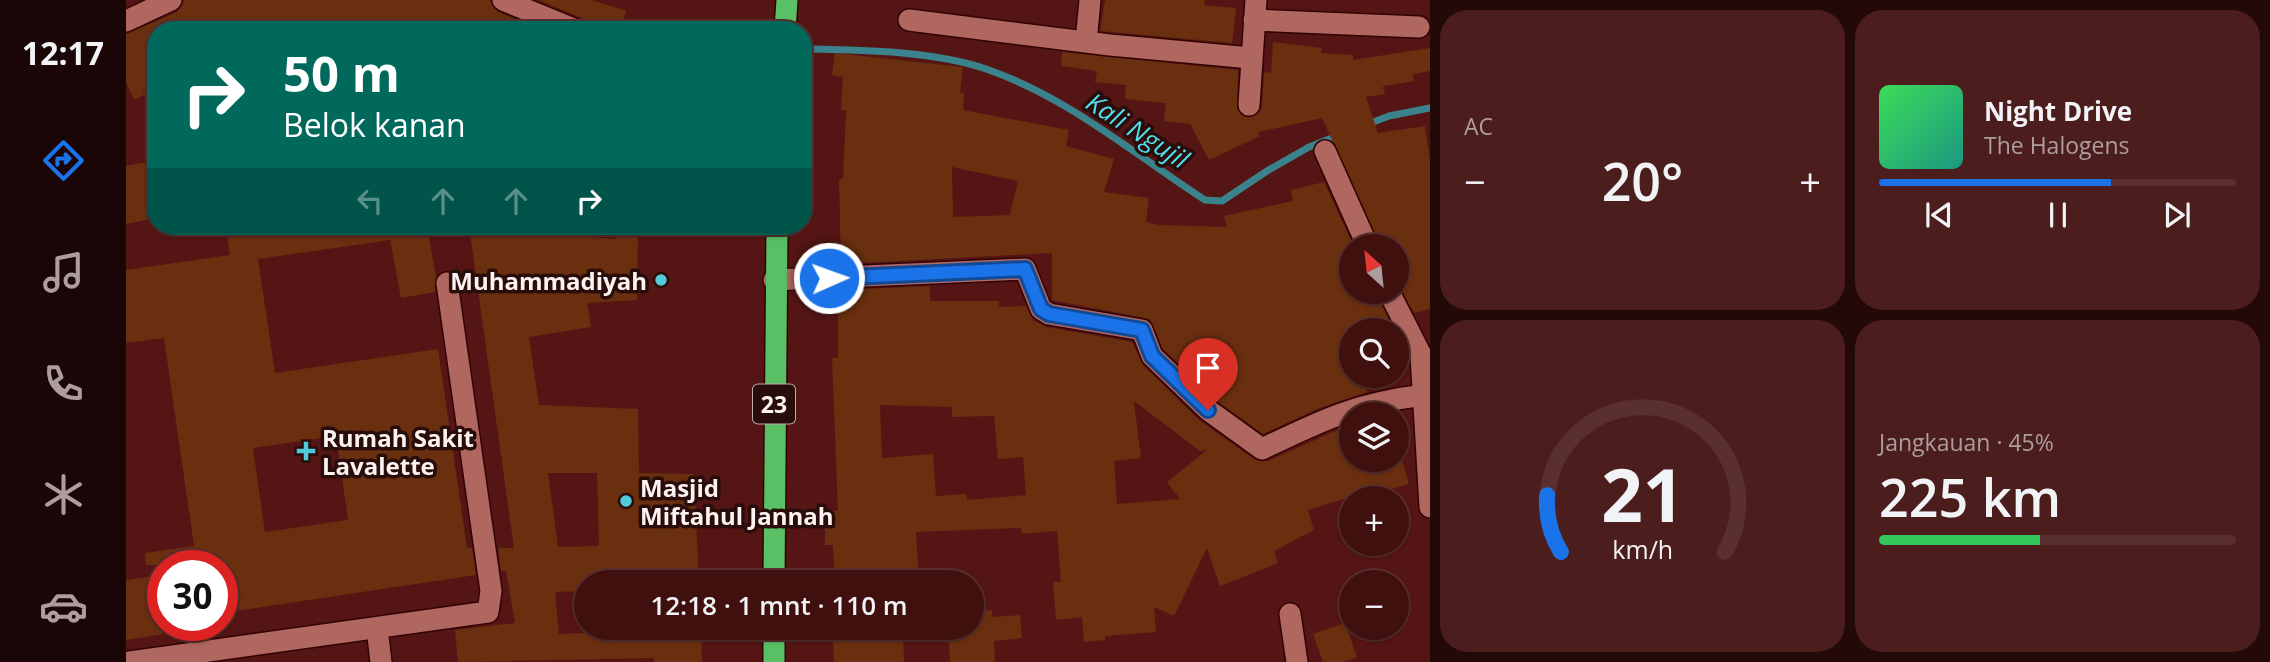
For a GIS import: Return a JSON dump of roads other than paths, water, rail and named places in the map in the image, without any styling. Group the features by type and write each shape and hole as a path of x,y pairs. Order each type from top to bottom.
{"highway":[{"path":"786,21 787,0"},
{"name":"23","path":"774,570 777,235"},
{"path":"774,640 774,662"}],"street":[{"path":"126,21 171,0"},
{"path":"503,0 554,21"},
{"path":"1086,42 1090,0"},
{"path":"1249,105 1255,10 1419,27"},
{"path":"909,20 1086,42 1251,58"},
{"path":"1325,151 1362,234"},
{"path":"775,280 1025,269 1041,309 1049,314 1142,330 1152,356 1208,410 1262,449 1337,413 1381,400 1424,395"},
{"path":"130,662 488,612 491,591 447,283"},
{"path":"1396,304 1419,346 1430,507"},
{"path":"1290,614 1297,662"},
{"path":"377,628 381,662"}],"waterway":[{"name":"Kali Ngujil","path":"812,49 921,55 986,69 1016,81 1073,111 1205,200 1222,201 1309,147 1337,136"},
{"name":"Kali Ngujil","path":"1368,124 1389,116 1430,108"}],"place":[{"name":"Muhammadiyah","path":"661,280"},
{"name":"Rumah Sakit Lavalette","path":"306,451"},
{"name":"Masjid Miftahul Jannah","path":"626,501"}]}
